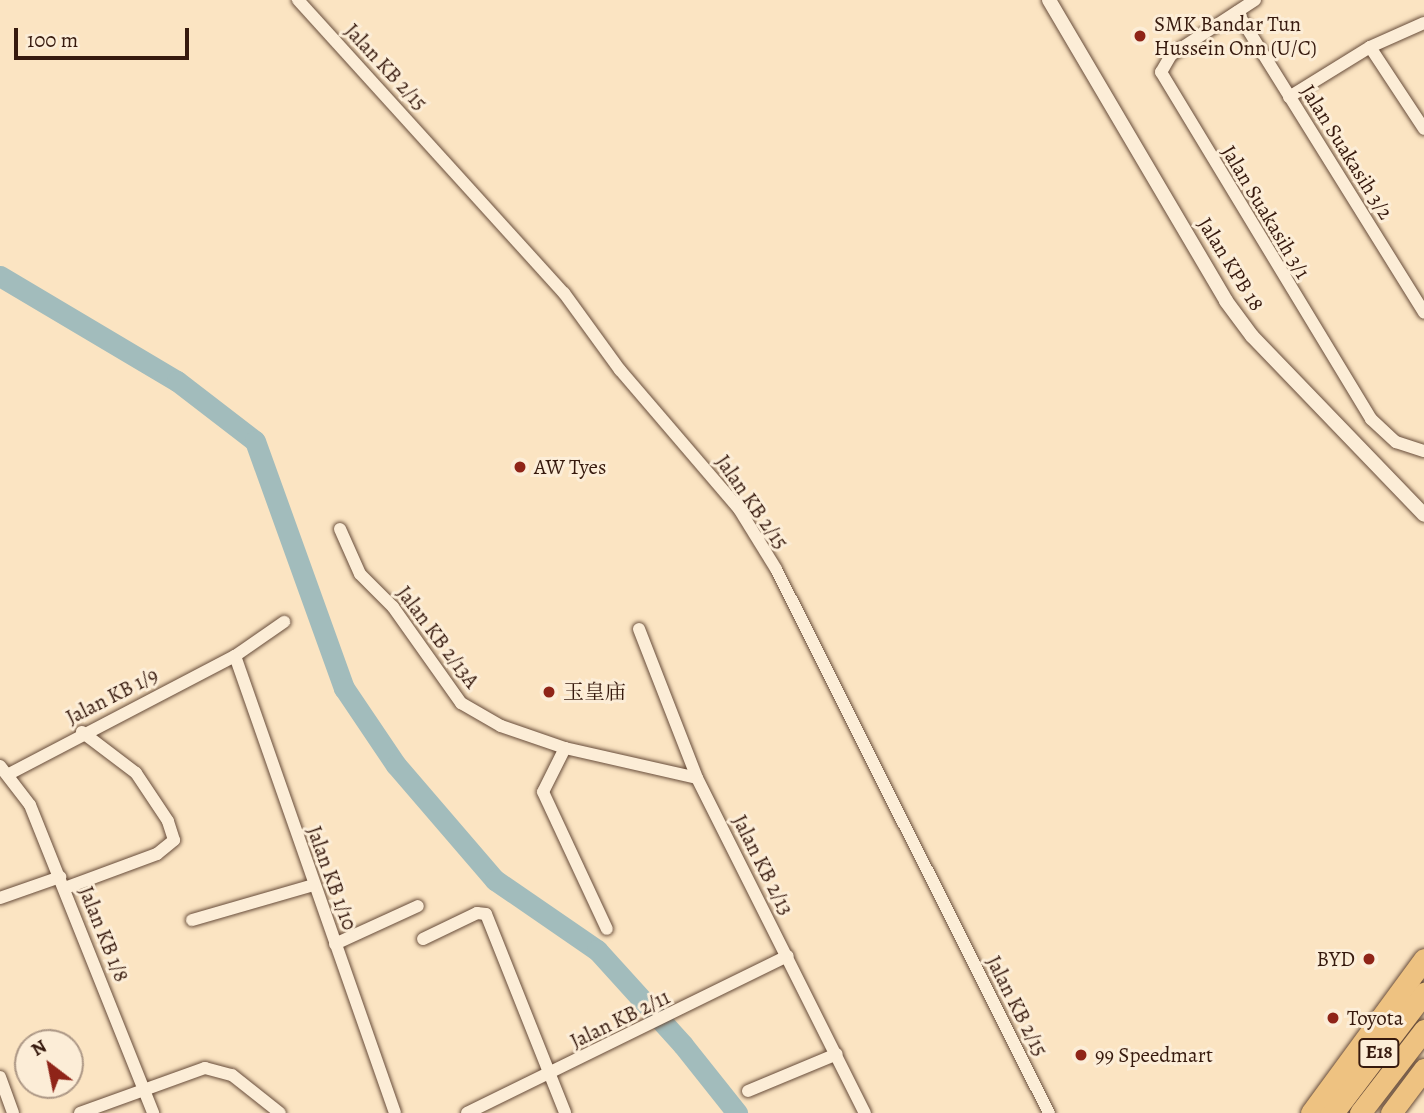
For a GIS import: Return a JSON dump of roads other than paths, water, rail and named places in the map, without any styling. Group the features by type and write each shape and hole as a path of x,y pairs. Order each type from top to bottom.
{"highway":[{"path":"1311,1113 1424,959"},
{"name":"E18","path":"1333,1113 1424,993"},
{"name":"E18","path":"1360,1113 1424,1030"},
{"path":"1391,1113 1424,1069"}],"street":[{"name":"Jalan KB 2/15","path":"298,0 564,293 620,370 739,509 782,581 1049,1113"},
{"name":"Jalan KPB 18","path":"1049,0 1232,310 1285,374 1424,515"},
{"name":"Jalan Suakasih 3/1","path":"1255,0 1162,63 1166,84 1371,419 1396,442 1424,451"},
{"name":"Jalan Suakasih 3/2","path":"1237,12 1424,313"},
{"path":"1289,97 1370,47 1424,23"},
{"path":"1370,47 1424,129"},
{"name":"Jalan KB 2/13A","path":"340,529 360,574 393,607 461,703 501,726 565,748 697,778"},
{"name":"Jalan KB 1/9","path":"4,770 235,656 284,622"},
{"name":"Jalan KB 2/13","path":"639,629 697,778 865,1113"},
{"name":"Jalan KB 1/10","path":"235,656 395,1113"},
{"path":"0,898 157,854 174,841 168,821 136,774 82,733"},
{"path":"565,748 542,792 607,929"},
{"name":"Jalan KB 1/8","path":"4,770 30,805 153,1113"},
{"path":"192,920 313,885"},
{"path":"335,944 418,906"},
{"path":"424,939 477,913 486,914 492,922 547,1076 565,1113"},
{"name":"Jalan KB 2/11","path":"467,1113 646,1028 788,956"},
{"path":"748,1091 836,1055"},
{"path":"80,1113 205,1068 222,1069 280,1113"},
{"path":"0,1077 13,1113"}],"waterway":[{"path":"0,276 177,381 255,441 344,688 396,765 495,880 597,950 683,1045 737,1113"}],"place":[{"name":"SMK Bandar Tun Hussein Onn (U/C)","path":"1140,36"},
{"name":"AW Tyes","path":"520,467"},
{"name":"玉皇庙","path":"549,692"},
{"name":"BYD","path":"1369,959"},
{"name":"Toyota","path":"1333,1018"},
{"name":"99 Speedmart","path":"1081,1055"}]}
